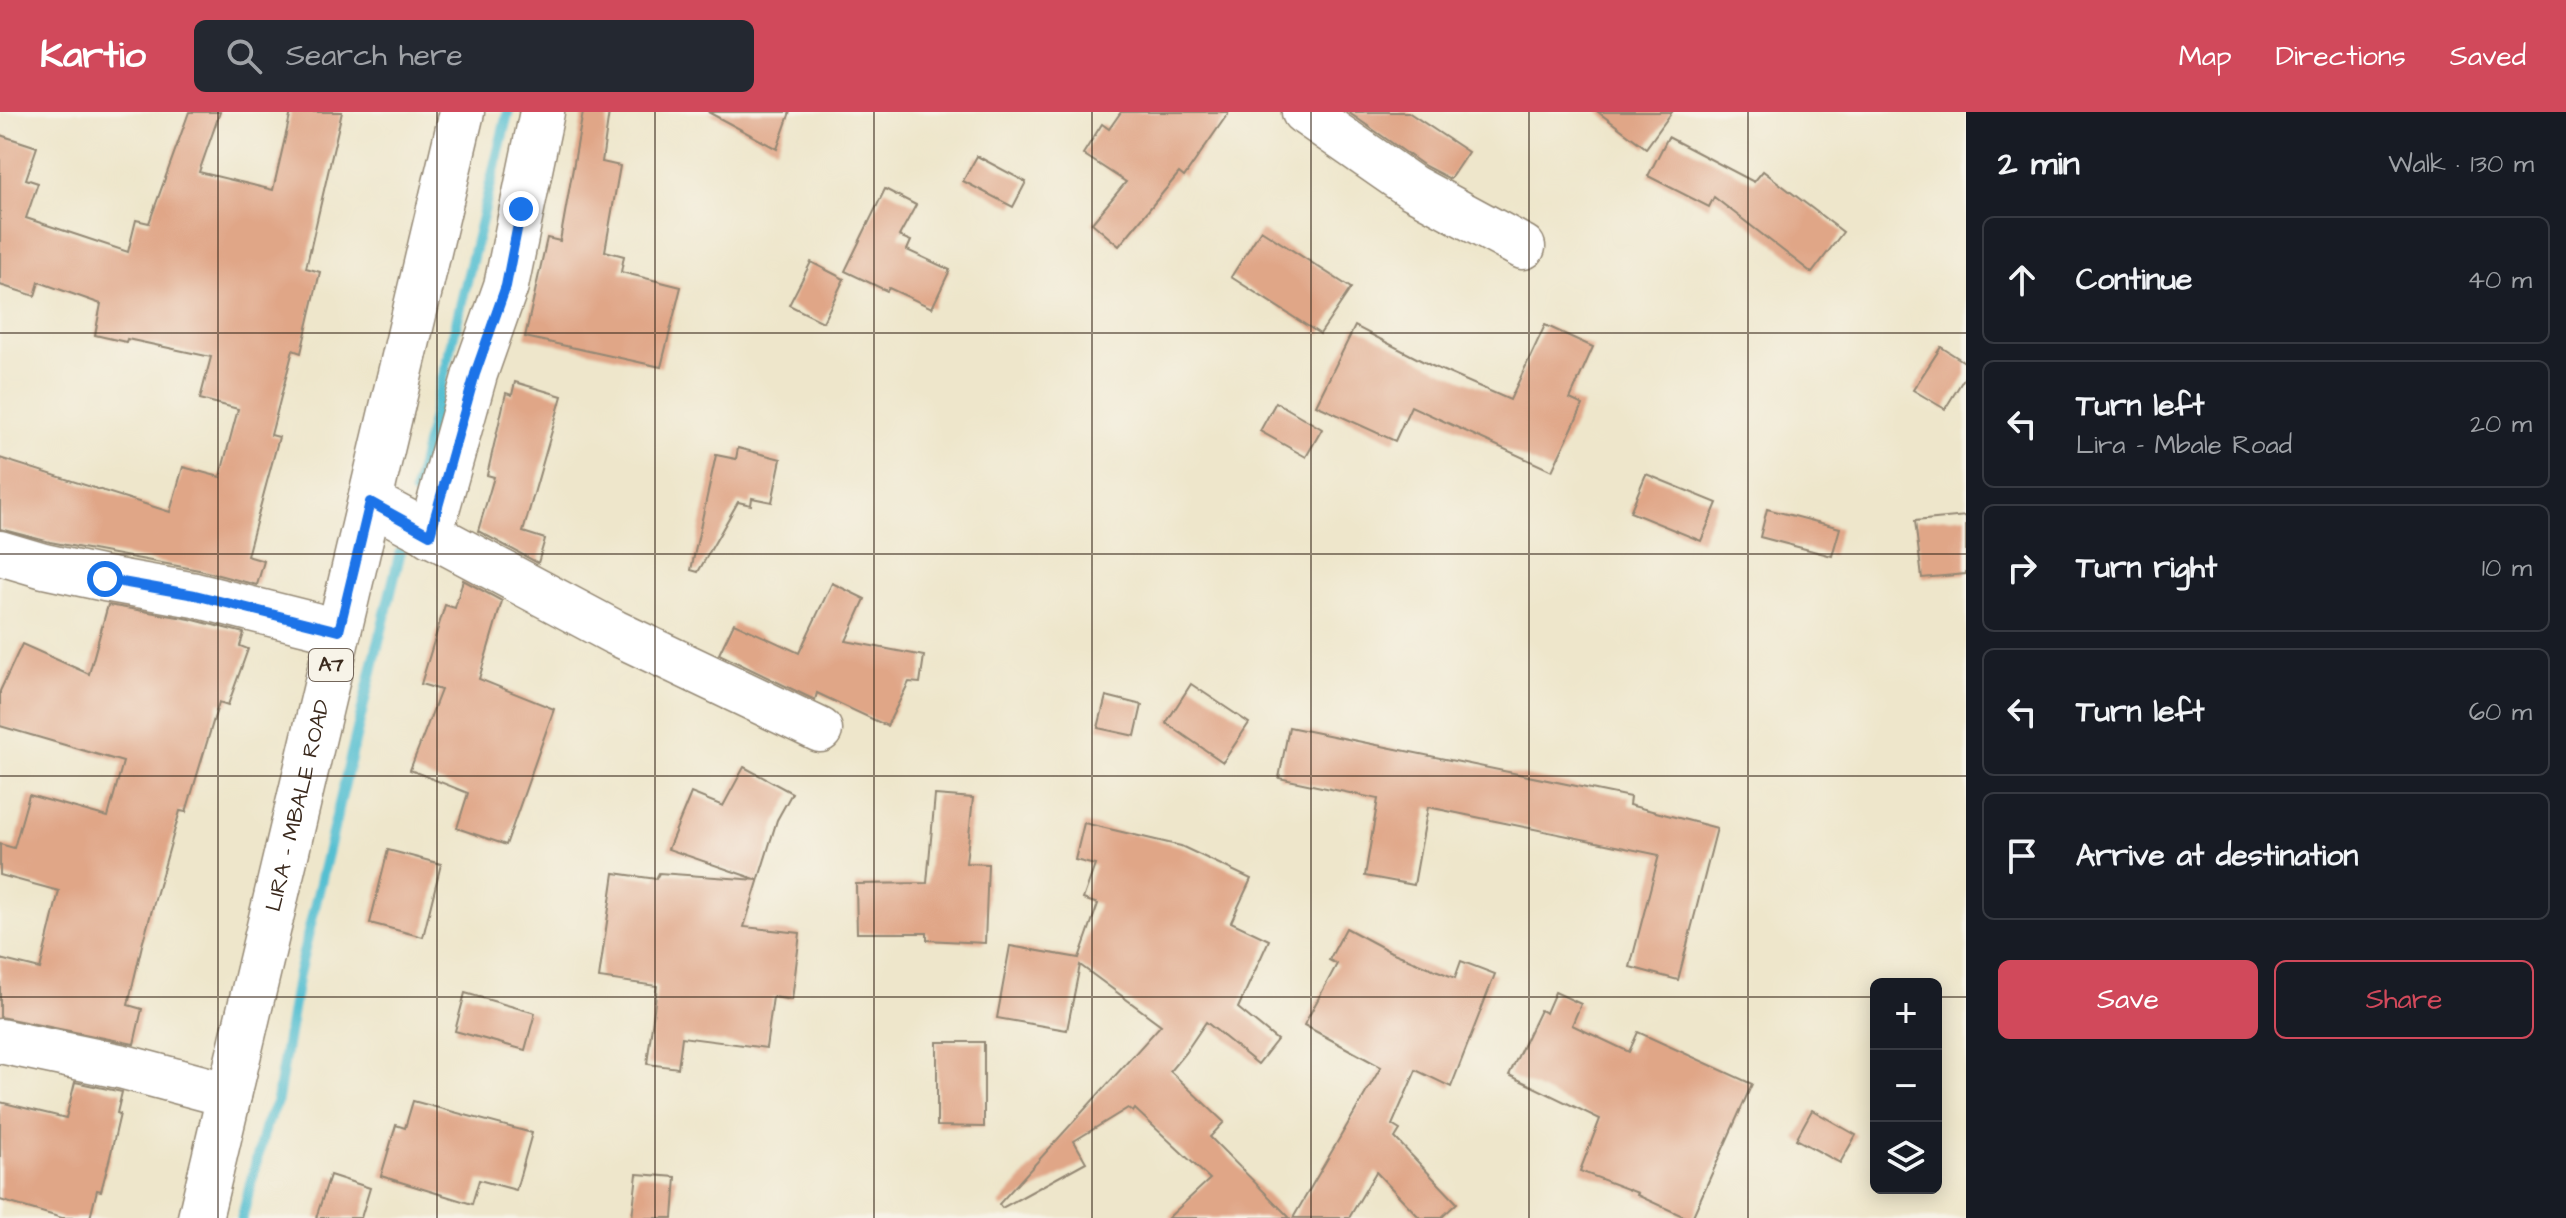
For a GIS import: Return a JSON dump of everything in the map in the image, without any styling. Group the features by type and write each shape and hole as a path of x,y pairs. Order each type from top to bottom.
{"main road":[{"name":"LIRA - MBALE ROAD","path":"200,1218 462,112"},
{"path":"430,535 475,374 506,286 542,112"},
{"path":"1304,112 1412,187 1523,247"},
{"path":"370,502 614,632 820,730"},
{"path":"0,553 90,576 195,595 339,631"},
{"path":"0,1041 124,1067 229,1095"}],"building":[{"path":"189,112 220,112 199,172 273,190 291,112 342,112 306,268 320,272 301,353 293,350 271,435 279,437 247,556 264,561 257,585 0,529 0,458 170,512 183,467 220,477 238,409 200,399 211,357 95,335 101,304 39,282 35,296 0,285 0,135 37,147 26,179 38,183 26,218 128,252 136,220 149,223"},
{"path":"583,112 609,112 602,162 620,166 605,251 624,256 621,272 681,287 661,367 525,337 547,238 560,241"},
{"path":"708,112 790,112 777,149"},
{"path":"1121,112 1229,112 1184,177 1179,173 1119,246 1092,223 1126,182 1083,154 1102,124 1109,129"},
{"path":"1348,112 1408,112 1468,152 1450,179 1425,166"},
{"path":"1598,112 1672,112 1646,148"},
{"path":"1668,137 1754,182 1763,171 1843,232 1812,273 1714,197 1709,207 1648,176"},
{"path":"977,156 1026,182 1013,207 963,181"},
{"path":"885,189 916,205 899,236 911,241 907,250 950,270 932,308 845,271"},
{"path":"1261,230 1351,288 1320,334 1231,277"},
{"path":"811,262 844,279 823,322 789,305"},
{"path":"1545,325 1593,347 1570,399 1583,405 1552,471 1411,406 1395,441 1316,405 1355,326 1430,365 1510,400"},
{"path":"1941,347 1966,363 1966,375 1945,409 1913,390"},
{"path":"515,382 562,396 523,532 545,539 538,563 478,531 494,477 487,475 506,393 512,395"},
{"path":"1276,402 1322,429 1306,457 1260,431"},
{"path":"738,448 781,459 772,502 752,498 751,505 738,502 698,572 691,570 716,455 736,459"},
{"path":"1646,474 1717,503 1701,541 1630,512"},
{"path":"1767,509 1840,528 1832,556 1760,537"},
{"path":"1966,516 1966,574 1922,578 1915,521"},
{"path":"463,580 502,601 479,679 554,709 506,845 457,828 468,793 410,770 441,690 421,684 445,605 455,608"},
{"path":"832,583 865,599 846,641 924,656 920,683 909,682 887,726 817,693 815,700 719,654 734,623 799,653"},
{"path":"108,605 190,619 244,633 240,646 248,649 228,705 219,702 186,812 180,811 128,1005 142,1009 134,1044 0,1017 0,959 40,969 59,891 0,875 0,844 14,848 29,795 108,817 123,762 0,726 0,691 22,644 89,674"},
{"path":"1191,684 1249,723 1223,762 1166,723"},
{"path":"1106,696 1142,705 1135,736 1098,728"},
{"path":"1289,727 1630,797 1629,805 1717,828 1678,980 1630,967 1659,855 1428,807 1414,885 1365,876 1378,799 1279,778"},
{"path":"744,767 792,793 777,820 744,927 800,933 792,1000 773,997 766,1048 682,1037 678,1068 647,1064 657,986 599,978 614,873 656,879 659,873 758,880 668,849 691,793 723,806"},
{"path":"935,795 973,798 966,863 988,864 985,943 927,940 927,933 857,933 856,884 927,883"},
{"path":"1084,823 1181,846 1251,879 1231,922 1269,940 1238,1008 1277,1040 1258,1064 1206,1022 1170,1071 1224,1122 1210,1137 1290,1218 1168,1218 1210,1179 1135,1109 1133,1112 1128,1108 1074,1141 1086,1162 1002,1208 999,1204 1161,1025 1080,965 1067,1030 997,1018 1010,946 1079,958 1098,904 1083,899 1095,865 1075,860"},
{"path":"388,850 441,864 423,937 370,923"},
{"path":"1346,928 1391,952 1455,978 1461,961 1495,974 1451,1087 1416,1070 1392,1125 1400,1130 1395,1138 1457,1203 1441,1218 1420,1218 1376,1172 1349,1218 1293,1218 1381,1067 1304,1025 1337,964 1329,960"},
{"path":"1555,992 1581,1004 1572,1025 1629,1052 1638,1032 1752,1084 1692,1218 1580,1171 1600,1119 1509,1075 1540,1010 1546,1013"},
{"path":"465,993 535,1013 525,1050 455,1031"},
{"path":"937,1042 984,1042 984,1127 937,1126"},
{"path":"75,1082 122,1092 110,1157 90,1218 62,1218 0,1200 0,1102 66,1118"},
{"path":"413,1101 532,1133 516,1190 479,1180 472,1204 381,1176 396,1125 405,1128"},
{"path":"1812,1110 1856,1135 1840,1163 1796,1139"},
{"path":"637,1174 676,1177 673,1218 632,1218"},
{"path":"330,1175 370,1188 361,1218 316,1218"}],"waterway":[{"path":"415,492 508,112"},
{"path":"242,1218 265,1127 277,1102 298,976 400,553"}],"route":[{"path":"105,579 195,595 339,631 370,502 430,535 475,374 506,286 521,209"}]}
